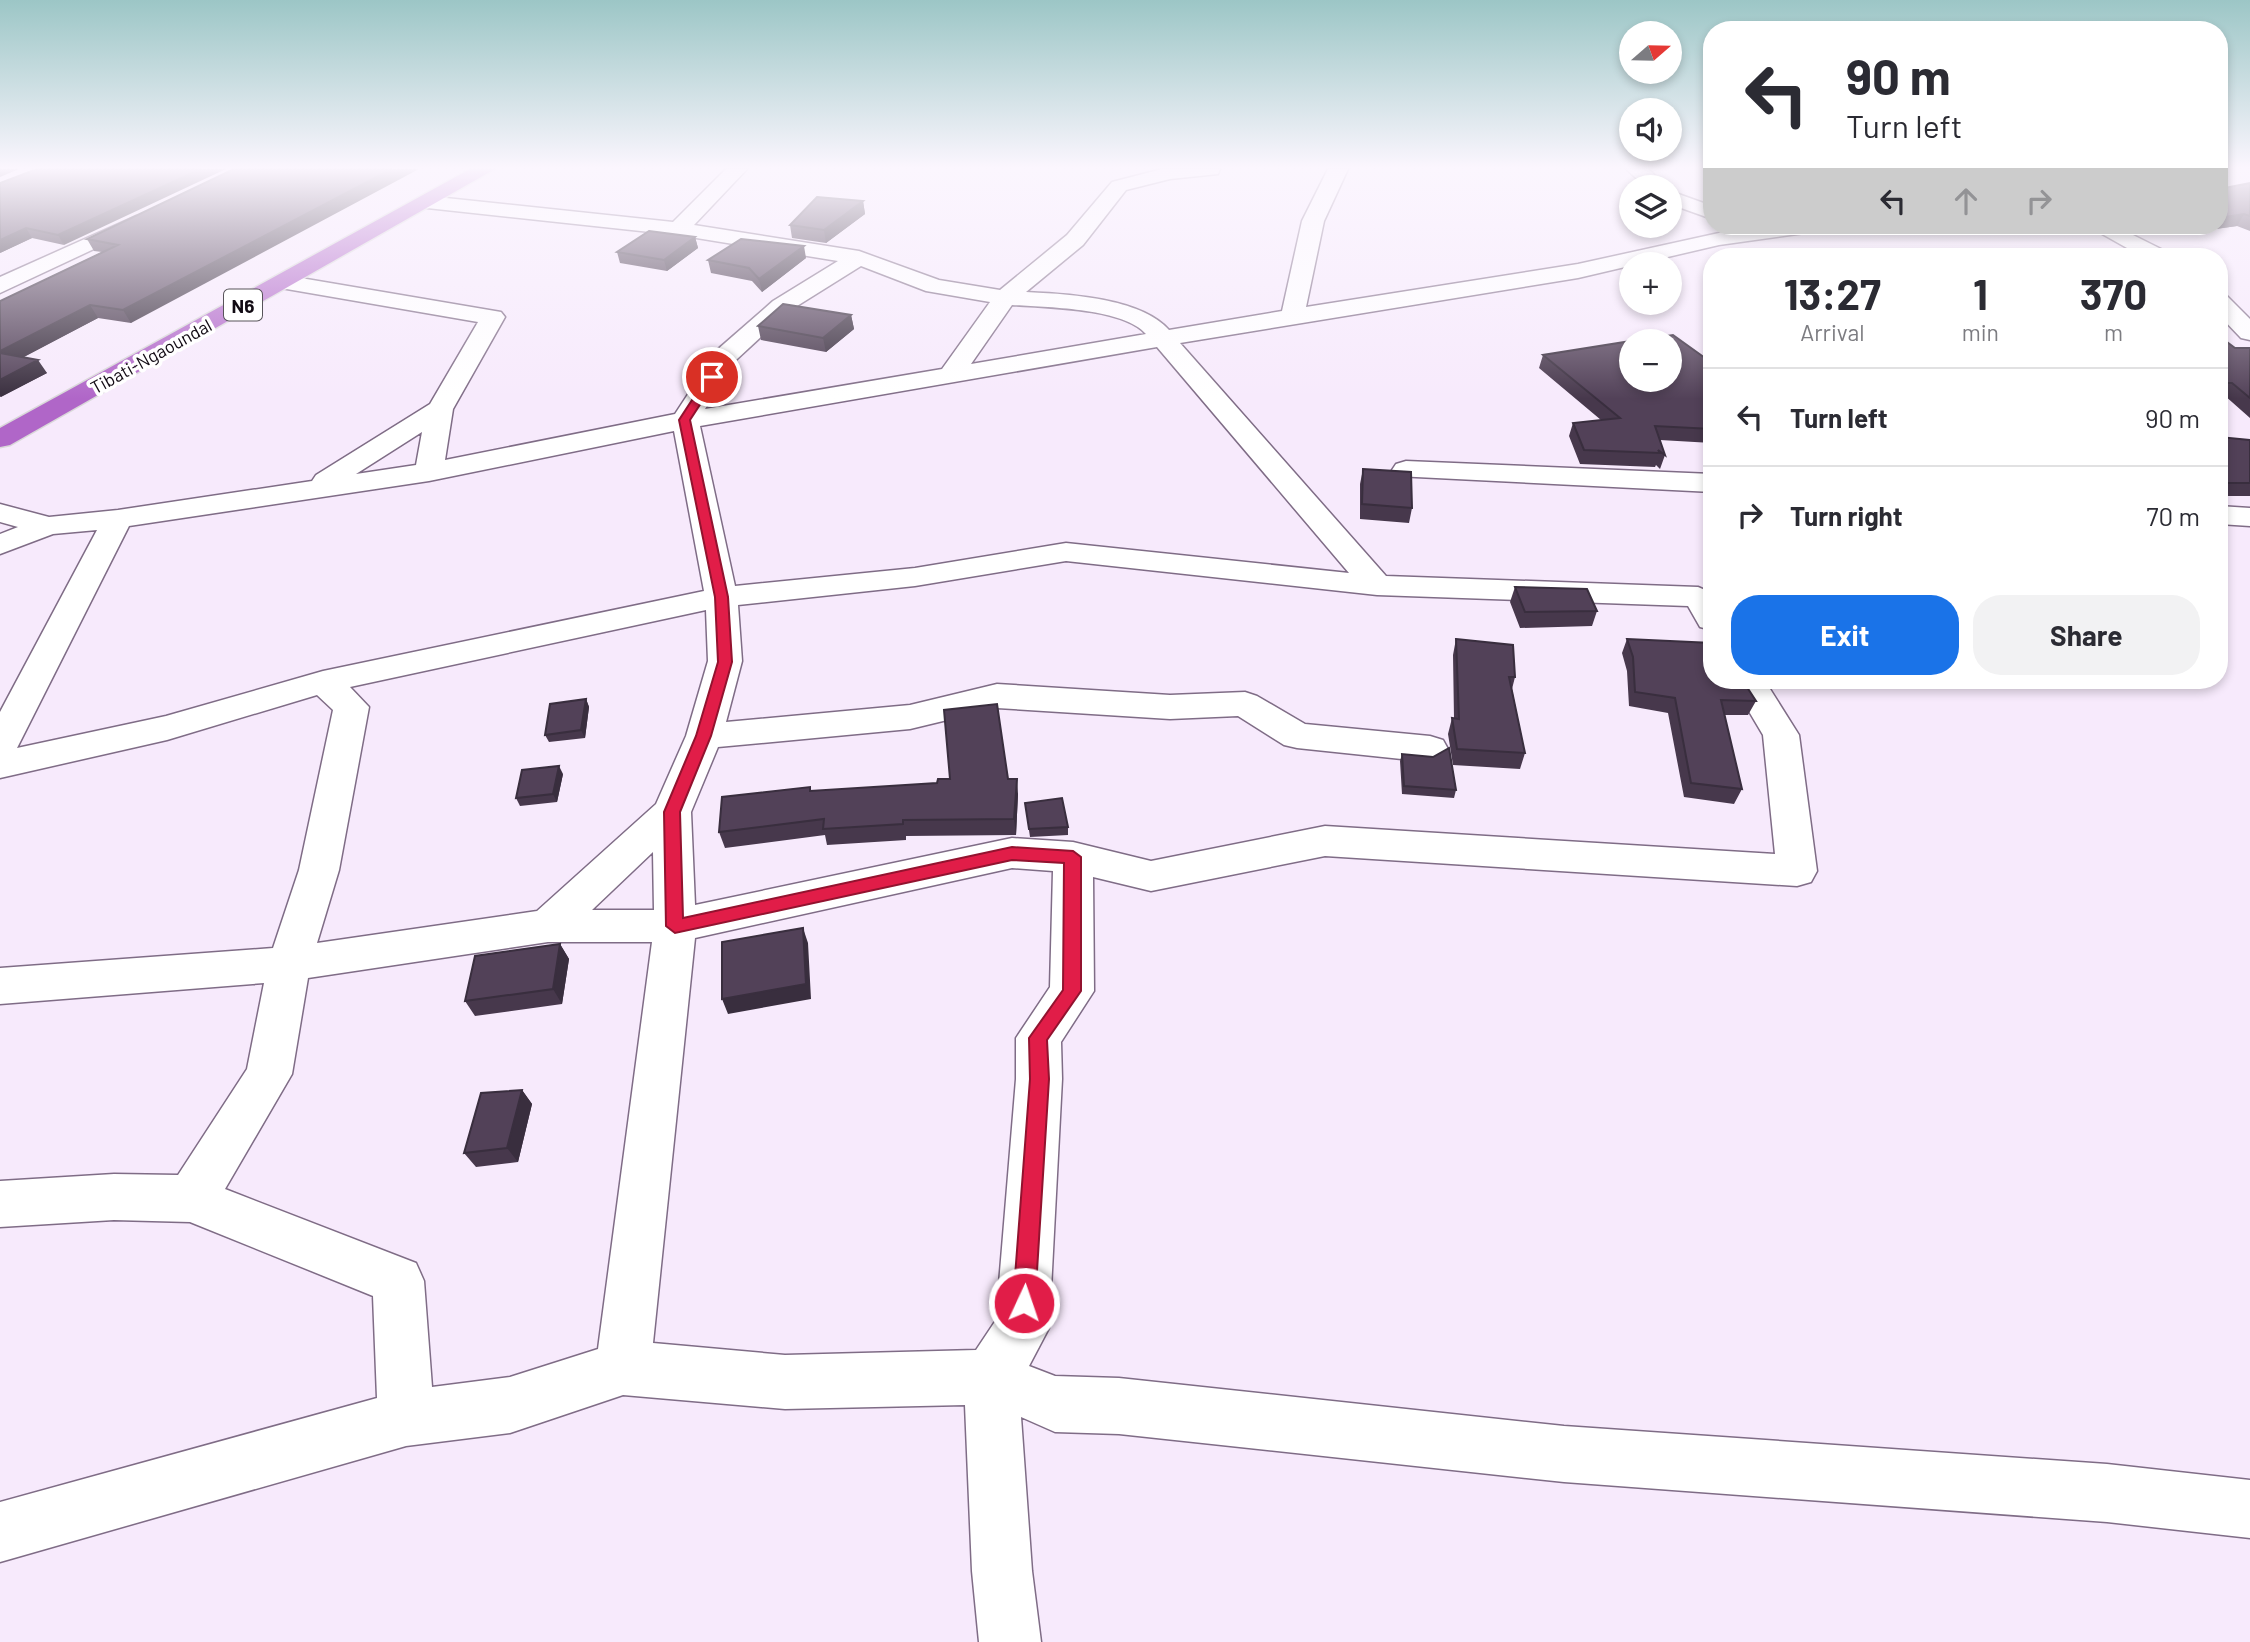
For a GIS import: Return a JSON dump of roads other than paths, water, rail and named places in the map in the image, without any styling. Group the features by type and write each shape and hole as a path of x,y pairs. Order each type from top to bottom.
{"highway":[{"name":"Tibati-Ngaoundal","path":"0,439 348,246"}],"street":[{"path":"0,286 86,246"},
{"path":"782,246 859,258 934,286 1005,298 1049,300 1101,307 1148,321 1377,585"},
{"path":"950,375 1005,298 1067,246"},
{"path":"1293,316 1305,246"},
{"path":"0,545 48,526 118,519 429,472 551,445 685,420 1293,316 1578,271 1684,246"},
{"path":"623,1368 675,926 672,812 704,736 725,662 721,597 685,420 726,355 781,306 859,258"},
{"path":"283,282 493,317 440,409 429,472"},
{"path":"2228,310 2250,333"},
{"path":"979,333 1067,354"},
{"path":"314,489 440,409"},
{"path":"1406,470 1703,483"},
{"path":"0,513 48,526"},
{"path":"2228,516 2250,517"},
{"path":"0,746 118,519"},
{"path":"0,765 167,728 323,682 721,597 915,577 1066,552 1377,585 1698,597 1703,605"},
{"path":"191,1199 269,1074 289,964 319,870 351,707 323,682"},
{"path":"0,986 289,964 548,926 675,926 1012,853 1073,857 1152,876 1325,841 1797,871 1781,735 1753,689"},
{"path":"704,736 910,717 997,696 1170,707 1245,704 1297,736 1430,749"},
{"path":"548,926 672,812"},
{"path":"1010,1642 1002,1571 991,1377 1022,1328 1039,1079 1038,1038 1072,991 1073,857"},
{"path":"0,1204 114,1197 191,1199 398,1281 406,1418"},
{"path":"0,1532 406,1418 510,1405 623,1368 785,1382 991,1377 1055,1405 1119,1406 1564,1454 2107,1493 2250,1509"}]}
